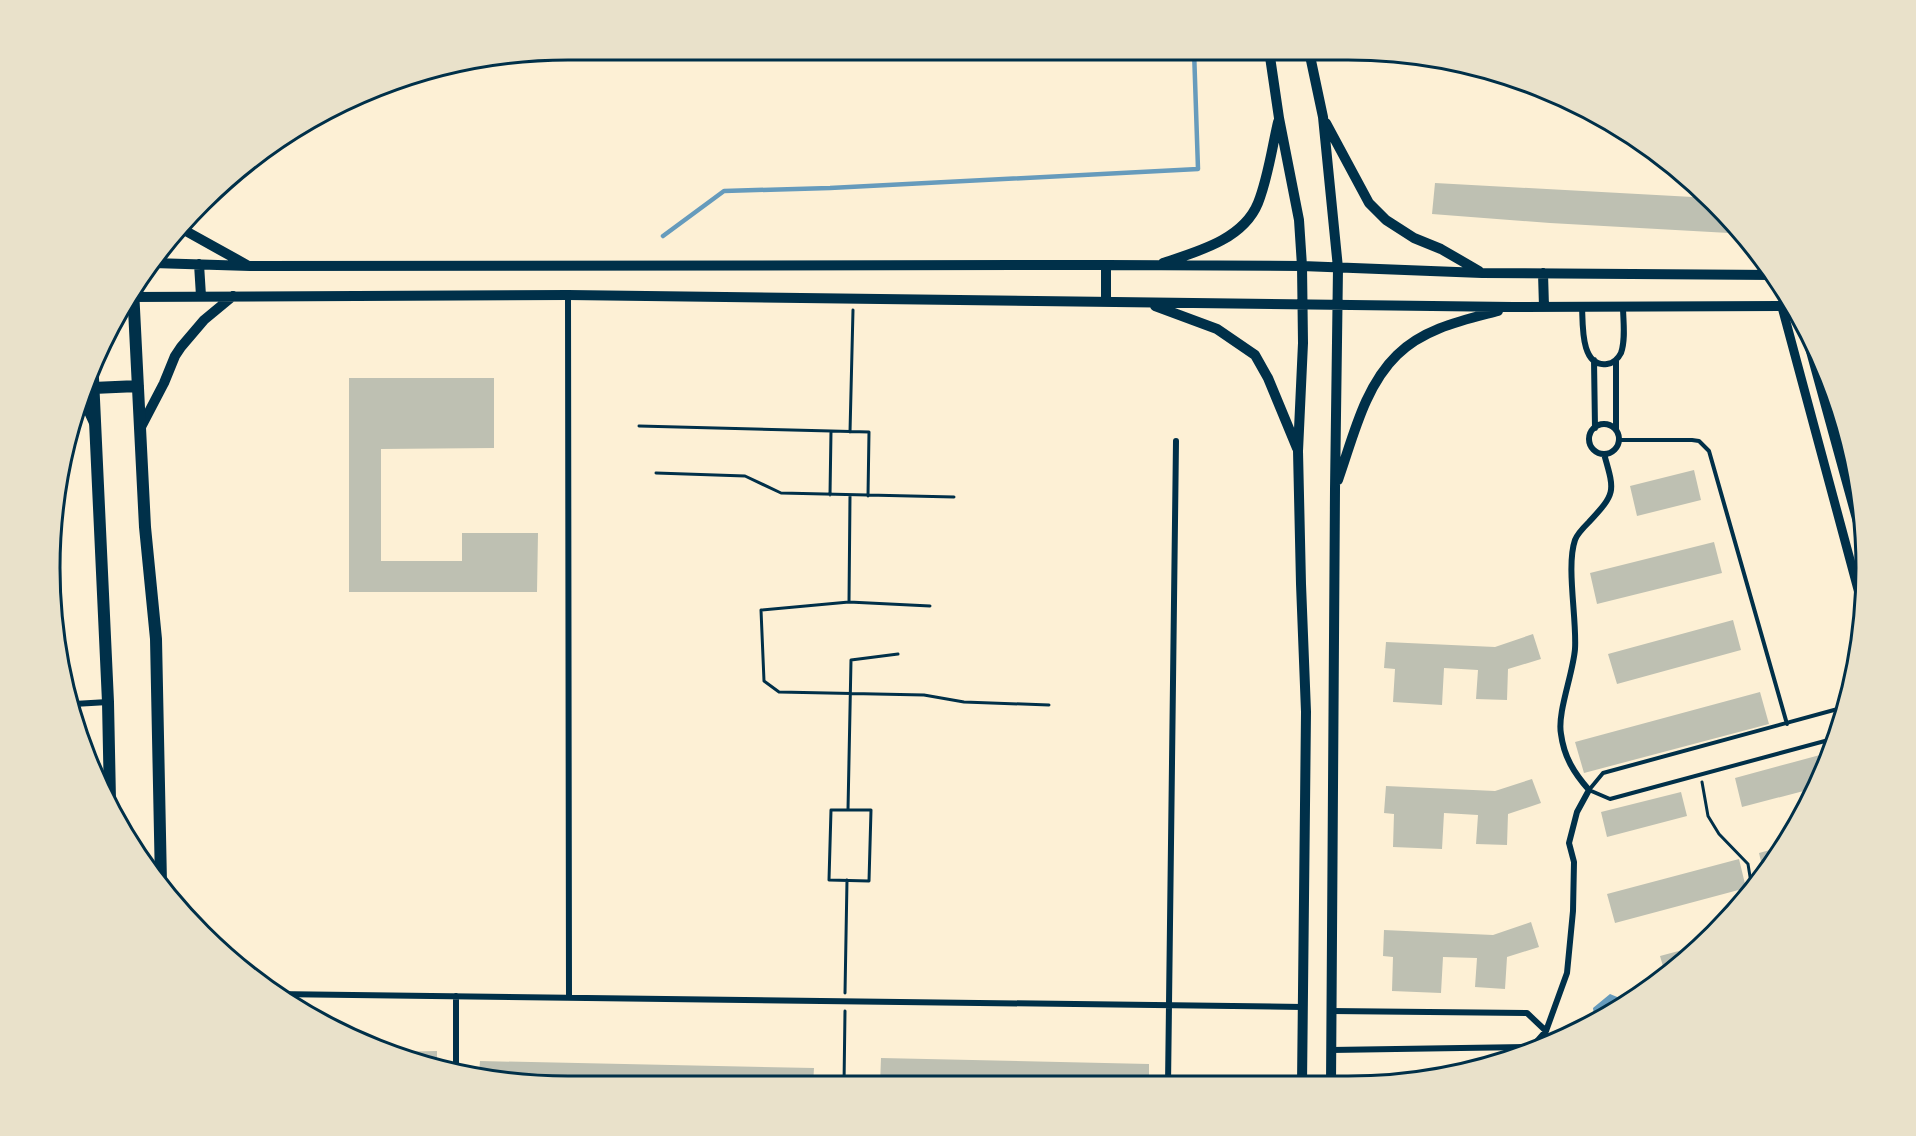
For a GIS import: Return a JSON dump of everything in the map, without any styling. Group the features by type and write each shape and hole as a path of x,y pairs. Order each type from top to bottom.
{"main road":[{"path":"1270,60 1299,220 1304,304 1298,451 1306,712 1302,1076"},
{"path":"1311,60 1323,117 1338,268 1331,1076"},
{"path":"1323,117 1369,203 1386,220 1414,238 1442,249 1482,273"},
{"path":"1155,266 1217,243 1245,222 1258,204 1279,118"},
{"path":"187,232 250,266"},
{"path":"162,263 250,266 1302,266 1482,273 1762,275"},
{"path":"200,264 201,296"},
{"path":"1106,265 1106,301"},
{"path":"1543,273 1544,307"},
{"path":"141,294 568,295 1513,307 1783,306"},
{"path":"140,430 181,347 204,320 233,296"},
{"path":"1143,302 1217,329 1255,355 1268,378 1298,451"},
{"path":"133,307 145,527 156,639 161,871"},
{"path":"1335,489 1371,391 1397,354 1427,334 1456,322 1513,307"},
{"path":"95,383 138,386"},
{"path":"93,389 108,702 110,788"},
{"path":"86,407 94,423"}],"street":[{"path":"568,295 569,998"},
{"path":"1594,360 1595,428 1590,436 1591,446 1597,453 1605,454 1616,449 1619,440 1616,430 1616,361 1622,346 1623,305"},
{"path":"1582,306 1585,344 1588,353 1594,360 1605,364 1616,361"},
{"path":"1790,317 1856,579"},
{"path":"1816,372 1852,502"},
{"path":"1595,428 1608,425 1616,430"},
{"path":"1168,1076 1176,441"},
{"path":"1540,1038 1546,1031 1567,973 1573,911 1574,862 1569,843 1577,813 1589,790 1576,775 1565,755 1560,732 1575,648 1571,557 1575,538 1607,502 1612,490 1605,454"},
{"path":"78,704 108,702"},
{"path":"293,994 1303,1007"},
{"path":"456,996 456,1063"},
{"path":"1331,1011 1527,1013 1546,1031"},
{"path":"1331,1050 1516,1047"}],"lane":[{"path":"1619,440 1692,440 1699,441 1709,451 1787,724"},
{"path":"1825,741 1610,799 1589,790 1603,773 1836,710"},
{"path":"1546,1031 1546,1035"}],"path":[{"path":"850,432 854,298"},
{"path":"639,426 869,432 868,496"},
{"path":"830,495 831,431"},
{"path":"656,473 745,476 781,493 850,496 954,496"},
{"path":"849,602 850,496"},
{"path":"930,606 849,602 761,610 764,681 779,692 924,695 964,702 1049,705"},
{"path":"848,810 851,660 898,654"},
{"path":"1701,775 1708,816 1719,834 1748,864 1750,878"},
{"path":"831,810 871,810 869,881 847,880 829,880 831,810"},
{"path":"844,1076 847,880"}],"water":[{"path":"1610,994 1618,997 1594,1013 1593,1008"}],"building":[{"path":"1435,183 1695,197 1729,233 1550,223 1432,214"},
{"path":"349,378 494,378 494,448 381,449 381,561 462,561 462,533 538,533 537,592 349,592"},
{"path":"1694,470 1701,500 1637,516 1630,486"},
{"path":"1714,542 1722,573 1597,604 1590,573"},
{"path":"1733,620 1741,650 1617,684 1608,654"},
{"path":"1533,634 1541,659 1508,669 1507,700 1476,699 1478,670 1444,668 1442,705 1393,702 1395,669 1384,668 1386,642 1495,647"},
{"path":"1760,692 1769,724 1584,773 1575,742"},
{"path":"1820,755 1805,791 1742,807 1735,778"},
{"path":"1532,779 1541,803 1508,814 1507,845 1476,844 1478,815 1444,813 1442,849 1393,847 1394,814 1384,813 1386,786 1495,791"},
{"path":"1681,792 1687,816 1607,837 1601,812"},
{"path":"1770,850 1761,862 1759,853"},
{"path":"1739,859 1745,884 1741,889 1615,923 1607,894"},
{"path":"1531,922 1539,947 1507,957 1505,989 1475,987 1477,958 1443,957 1441,993 1392,991 1393,957 1383,956 1384,930 1493,935"},
{"path":"1683,950 1663,966 1660,956"},
{"path":"413,1051 437,1051 437,1059"},
{"path":"881,1058 1149,1064 1149,1076 880,1076"},
{"path":"480,1061 814,1068 814,1076 568,1076 502,1072 480,1068"}],"waterway":[{"path":"663,236 724,191 830,188 1198,169 1194,60"}]}
